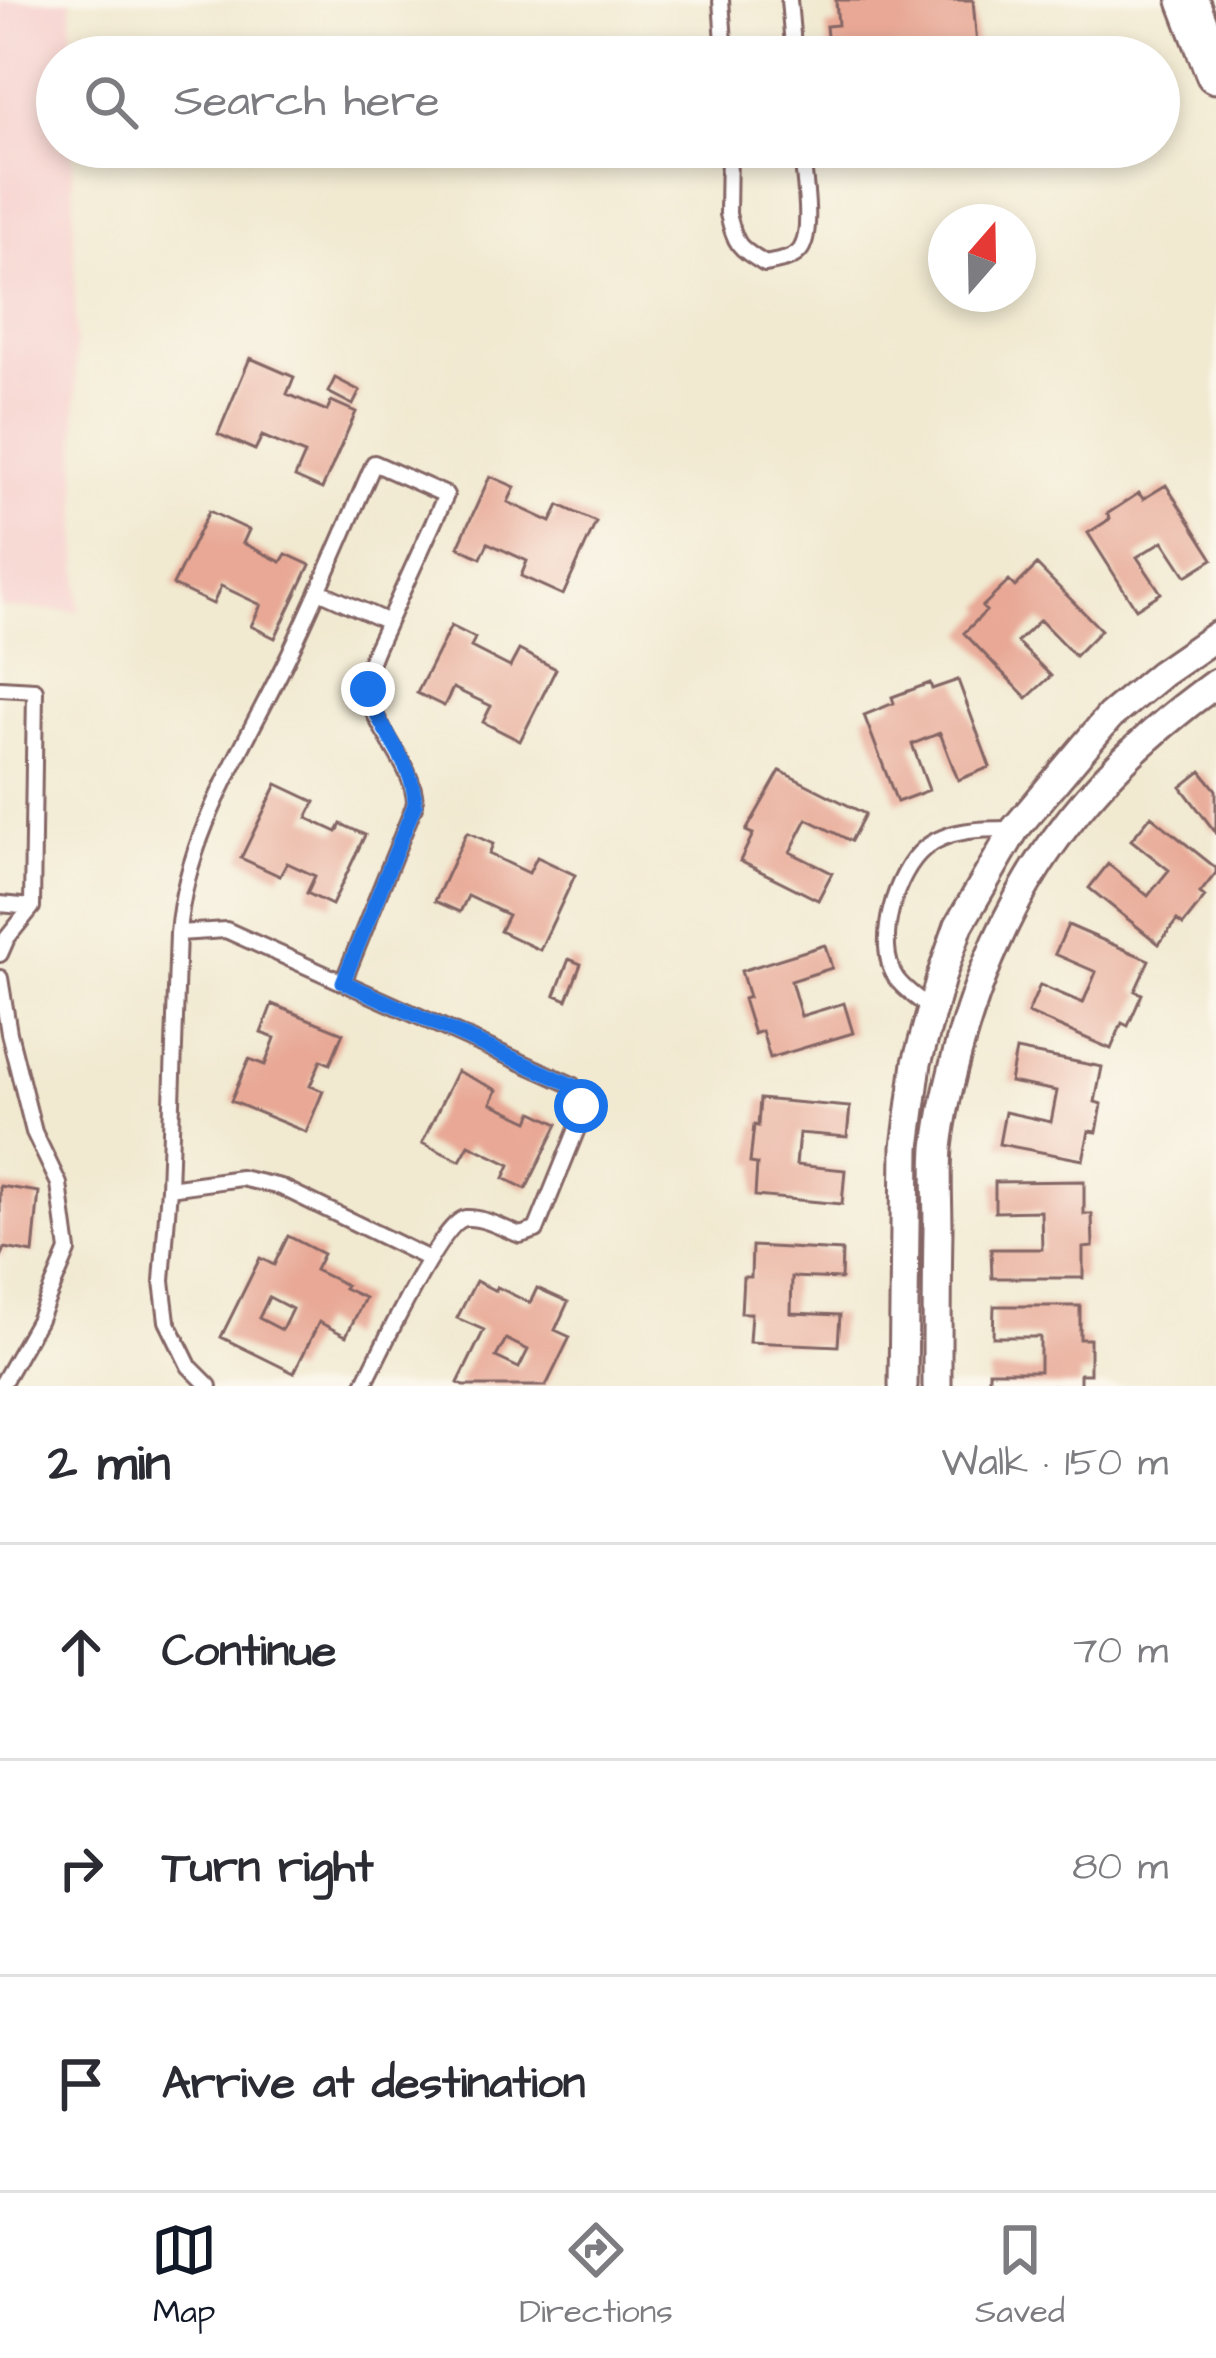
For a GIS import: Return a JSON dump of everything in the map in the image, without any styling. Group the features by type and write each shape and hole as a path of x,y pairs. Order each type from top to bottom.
{"main road":[{"path":"1188,0 1216,73"}],"street":[{"path":"903,1386 906,1147 917,1063 959,926 1015,829 1110,716 1161,674 1215,641"},
{"path":"937,1386 938,1149 950,1080 974,993 1016,898 1046,849 1120,761 1216,683"},
{"path":"1015,829 1046,849"},
{"path":"906,1147 938,1149"}],"lane":[{"path":"722,0 724,36"},
{"path":"789,0 792,36"},
{"path":"729,168 728,214 739,248 765,264 789,259 802,248 807,228 803,168"},
{"path":"209,1386 189,1366 167,1321 162,1281 181,900 198,839 319,591 374,463 446,495 367,677 375,712 412,781 415,804 343,982"},
{"path":"319,591 388,622"},
{"path":"0,688 35,691 32,907 7,938 0,955"},
{"path":"932,1009 894,976 887,930 899,885 925,848 949,836 974,829 1015,829"},
{"path":"0,904 32,907"},
{"path":"178,933 226,930 572,1085 581,1106 579,1124 536,1230 520,1235 486,1221 464,1218 454,1222 429,1259 363,1386"},
{"path":"0,978 34,1132 59,1184 68,1251 38,1321 1,1386"},
{"path":"169,1188 242,1178 281,1187 429,1259"}],"shaded area":[{"path":"0,0 71,0 72,36 36,36 36,168 73,168 79,611 0,608"}],"building":[{"path":"836,0 973,0 976,36 827,36 826,26 838,25"},
{"path":"250,358 294,377 287,394 327,411 331,401 356,412 322,489 295,477 305,454 262,436 255,450 218,434"},
{"path":"335,378 360,391 353,405 328,392"},
{"path":"490,476 515,487 508,502 551,522 559,505 596,522 563,595 521,576 527,561 488,543 481,558 458,547"},
{"path":"1166,485 1213,559 1186,576 1163,541 1137,557 1161,593 1136,609 1088,533 1139,493 1143,499"},
{"path":"209,511 249,530 243,543 281,562 286,554 310,565 275,638 251,626 261,605 221,586 213,604 173,585"},
{"path":"1037,565 1101,630 1075,656 1040,620 1017,642 1051,676 1027,698 964,633 1009,581 1015,587"},
{"path":"451,626 475,638 471,647 510,667 519,650 556,669 520,741 483,722 491,706 453,688 444,706 417,693"},
{"path":"958,680 990,767 958,780 940,733 912,744 929,790 897,802 864,715 894,703 892,697 930,683 932,689"},
{"path":"780,771 865,814 851,841 807,819 790,852 832,873 818,900 740,861 753,834 746,831"},
{"path":"1201,771 1216,790 1216,833 1181,787"},
{"path":"277,784 315,802 307,818 337,832 341,824 365,835 332,905 307,893 315,876 287,863 280,876 241,858"},
{"path":"1151,816 1216,868 1200,893 1205,897 1183,925 1177,920 1159,944 1089,888 1108,864 1148,896 1169,870 1131,840"},
{"path":"467,832 493,844 489,854 529,873 537,857 575,875 540,950 500,931 508,915 468,896 460,912 435,901"},
{"path":"1068,925 1149,960 1135,991 1142,994 1111,1049 1028,1013 1040,985 1083,1003 1096,972 1055,954"},
{"path":"825,945 832,968 791,981 801,1016 844,1003 853,1033 770,1058 762,1031 754,1034 743,999 749,997 741,971"},
{"path":"569,959 581,964 567,1000 555,995"},
{"path":"272,1004 343,1033 330,1064 321,1060 310,1086 323,1091 306,1132 231,1101 249,1059 265,1065 275,1038 261,1033"},
{"path":"1016,1050 1102,1067 1095,1102 1102,1104 1097,1132 1089,1131 1083,1160 999,1144 1005,1112 1051,1122 1057,1091 1010,1082"},
{"path":"457,1071 497,1090 491,1103 529,1121 533,1112 558,1124 526,1189 504,1178 510,1165 469,1145 460,1161 422,1143"},
{"path":"760,1099 850,1107 847,1137 799,1133 796,1165 845,1170 842,1204 755,1196 757,1164 750,1163"},
{"path":"1084,1181 1084,1214 1092,1214 1093,1247 1083,1248 1083,1278 992,1278 991,1249 1042,1249 1041,1211 995,1212 995,1182"},
{"path":"0,1186 39,1192 33,1253 5,1248 0,1260"},
{"path":"288,1236 323,1254 315,1270 365,1298 346,1336 319,1322 294,1373 221,1337 260,1258 274,1265","holes":["269,1297 292,1309 282,1330 259,1318"]},
{"path":"752,1246 842,1251 841,1279 792,1277 791,1313 840,1315 838,1346 749,1342 751,1313 741,1313 743,1277 751,1277"},
{"path":"476,1281 530,1303 537,1288 568,1302 555,1330 570,1337 546,1386 463,1386 458,1383 484,1330 457,1318","holes":["506,1339 528,1350 519,1368 496,1357"]},
{"path":"994,1306 1080,1306 1080,1339 1090,1339 1090,1374 1080,1374 1080,1386 989,1386 989,1371 1040,1371 1040,1337 993,1337"}],"route":[{"path":"368,689 375,712 412,781 415,804 343,982 572,1085 581,1106"}]}
